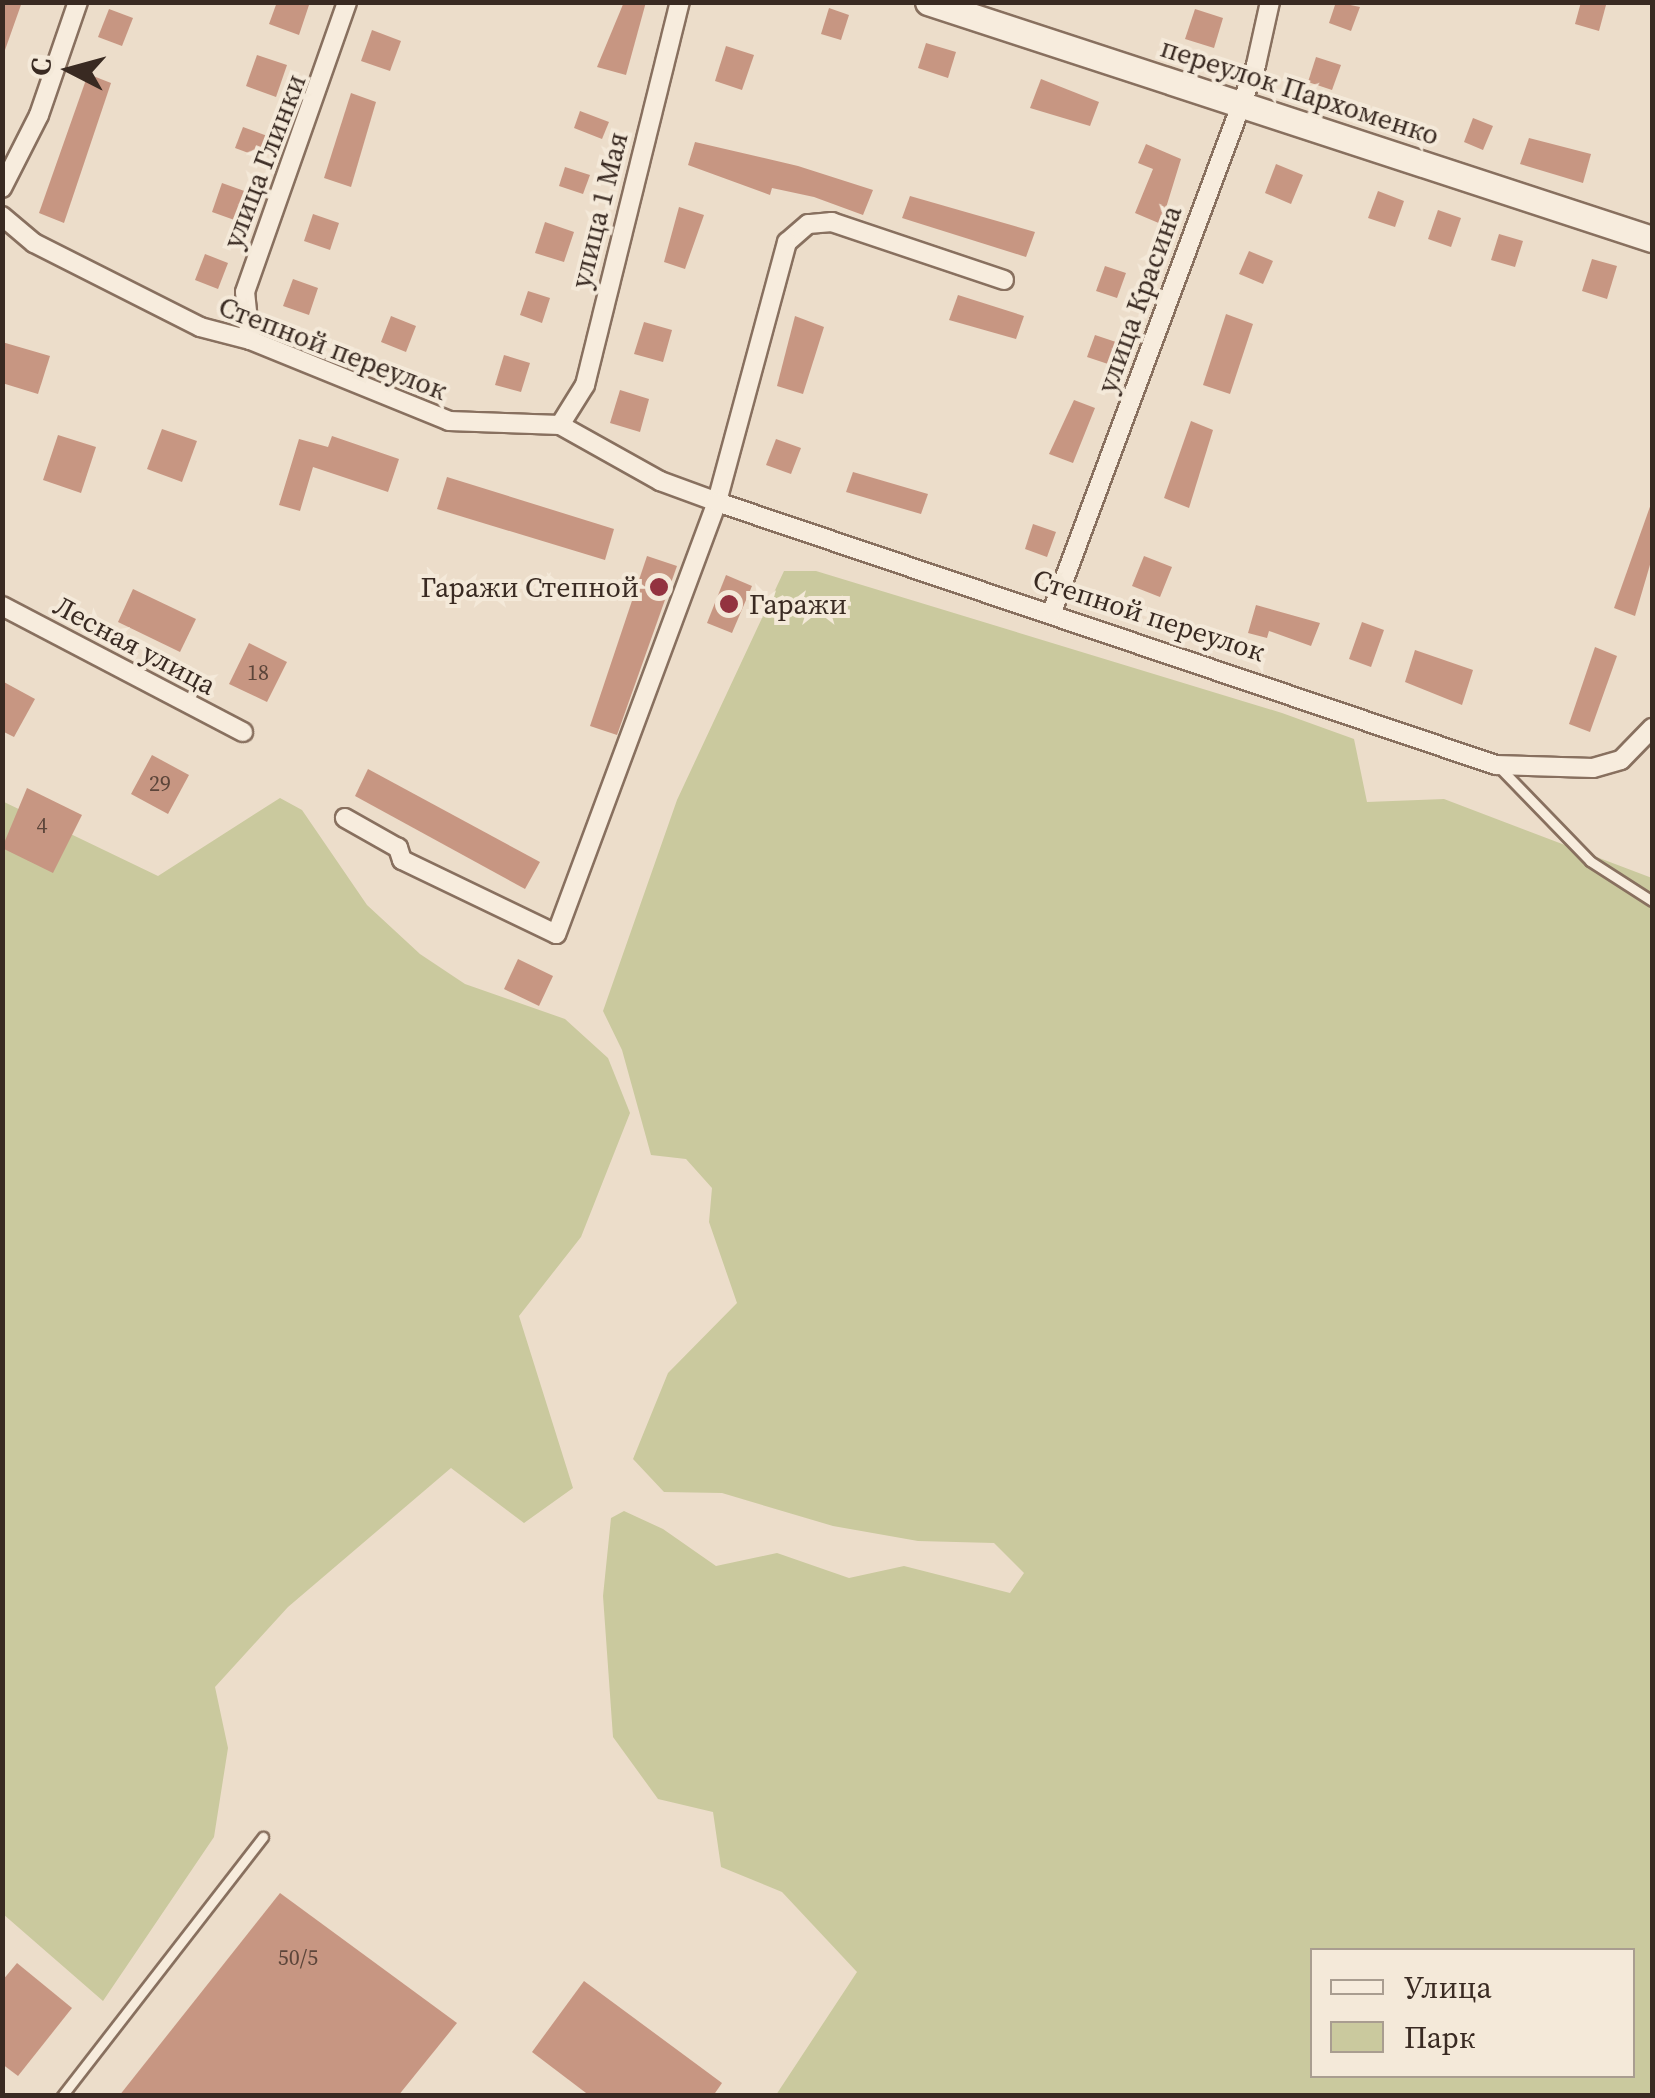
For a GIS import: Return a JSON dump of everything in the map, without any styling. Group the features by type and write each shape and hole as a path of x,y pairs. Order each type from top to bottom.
{"street":[{"path":"2,188 40,114 78,2"},
{"name":"улица Глинки","path":"250,340 245,292 347,2"},
{"name":"улица 1 Мая","path":"560,425 585,385 680,2"},
{"name":"переулок Пархоменко","path":"928,2 982,10 1652,239"},
{"name":"улица Красина","path":"1052,612 1242,102 1270,2"},
{"name":"Степной переулок","path":"2,216 34,243 200,328 250,340 449,421 560,425 660,481 717,502 1052,612 1496,766 1564,772 1621,760 1652,728"},
{"path":"345,818 398,848 402,860 556,934 717,502 787,242 808,224 832,222 1004,280"},
{"name":"Лесная улица","path":"2,606 243,732"}],"lane":[{"path":"1496,766 1590,861 1652,901"},
{"path":"62,2096 262,1837"}],"green space":[{"path":"784,571 816,571 1282,713 1354,739 1367,802 1444,799 1652,878 1652,2095 776,2095 857,1972 782,1892 721,1867 713,1812 658,1799 613,1737 603,1596 611,1518 624,1511 663,1529 716,1566 777,1553 849,1578 904,1566 1010,1593 1024,1573 994,1543 918,1541 833,1526 722,1493 664,1492 633,1459 668,1373 737,1303 709,1222 712,1188 686,1159 651,1155 622,1050 603,1011 677,800"},
{"path":"280,798 302,810 367,905 420,954 465,984 565,1019 608,1058 630,1113 581,1237 519,1316 573,1488 524,1523 451,1468 288,1607 215,1687 228,1748 214,1837 103,2001 3,1914 2,801 158,876"}],"building":[{"path":"2,2 22,2 5,50 2,50"},
{"path":"277,2 310,2 299,35 269,24"},
{"path":"624,2 646,2 626,75 597,67"},
{"path":"1336,2 1360,7 1351,31 1329,23"},
{"path":"1581,2 1606,5 1599,31 1575,24"},
{"path":"829,8 849,15 841,40 821,34"},
{"path":"109,9 133,18 122,46 98,37"},
{"path":"1195,9 1223,18 1214,48 1185,39"},
{"path":"372,30 401,41 390,71 361,61"},
{"path":"926,43 956,52 948,78 918,68"},
{"path":"726,46 754,55 742,90 715,81"},
{"path":"257,55 287,65 276,97 246,86"},
{"path":"1316,57 1341,65 1332,90 1308,82"},
{"path":"88,74 111,83 64,223 39,213"},
{"path":"1041,79 1099,102 1090,126 1030,108"},
{"path":"351,93 376,102 351,187 324,178"},
{"path":"580,111 609,122 602,139 574,128"},
{"path":"1473,118 1493,126 1483,150 1464,142"},
{"path":"243,127 270,137 262,158 235,148"},
{"path":"1529,138 1591,154 1583,183 1520,164"},
{"path":"695,142 798,166 873,190 863,215 814,197 772,188 770,195 688,165"},
{"path":"1146,144 1181,159 1161,224 1135,213 1153,169 1138,163"},
{"path":"1276,164 1303,175 1291,204 1265,193"},
{"path":"565,167 590,175 583,194 559,186"},
{"path":"222,183 250,193 240,222 212,212"},
{"path":"1378,191 1404,201 1395,227 1368,218"},
{"path":"910,196 1035,232 1026,257 902,218"},
{"path":"679,207 704,215 685,269 664,262"},
{"path":"1438,210 1461,218 1451,247 1428,239"},
{"path":"313,214 339,223 330,250 304,241"},
{"path":"545,222 574,232 564,262 535,253"},
{"path":"1499,234 1523,241 1515,267 1491,260"},
{"path":"1249,251 1273,261 1263,284 1239,274"},
{"path":"205,254 228,263 218,289 195,280"},
{"path":"1592,259 1617,266 1607,299 1582,291"},
{"path":"1105,266 1126,273 1117,298 1096,291"},
{"path":"293,279 318,288 309,315 283,306"},
{"path":"528,291 550,298 542,323 520,315"},
{"path":"958,295 1024,316 1016,339 949,320"},
{"path":"1226,314 1253,324 1230,394 1203,385"},
{"path":"391,316 416,326 406,352 381,342"},
{"path":"795,316 824,327 803,394 777,386"},
{"path":"644,322 672,330 663,362 634,354"},
{"path":"1095,335 1119,343 1111,365 1087,357"},
{"path":"2,342 50,356 38,394 2,383"},
{"path":"504,355 530,363 521,392 495,385"},
{"path":"620,390 649,399 640,432 610,423"},
{"path":"1074,400 1095,408 1073,463 1049,454"},
{"path":"1191,421 1213,430 1189,508 1164,498"},
{"path":"162,429 197,441 182,482 147,469"},
{"path":"58,435 96,447 81,493 43,480"},
{"path":"332,436 399,459 388,492 313,467 300,511 279,505 299,439 328,447"},
{"path":"776,439 801,448 791,474 766,465"},
{"path":"853,472 928,494 921,514 846,492"},
{"path":"447,477 614,529 605,560 437,509"},
{"path":"1652,501 1652,558 1635,616 1614,608"},
{"path":"1033,524 1056,532 1047,557 1025,549"},
{"path":"647,556 677,566 617,735 590,726"},
{"path":"1144,556 1172,567 1160,597 1132,586"},
{"name":"Гаражи","path":"726,575 752,586 732,633 707,623"},
{"path":"133,589 196,619 180,652 118,622"},
{"path":"1256,605 1320,623 1311,646 1269,631 1267,638 1248,633"},
{"path":"1362,622 1384,630 1371,667 1349,659"},
{"path":"249,643 287,662 267,702 229,684"},
{"path":"1595,647 1617,656 1590,732 1569,724"},
{"path":"1415,650 1473,670 1462,705 1405,682"},
{"path":"2,681 35,699 14,737 2,731"},
{"path":"152,755 189,775 168,814 131,794"},
{"path":"368,769 540,862 525,889 355,796"},
{"path":"27,788 82,815 53,873 2,848"},
{"path":"518,959 553,976 539,1006 504,989"},
{"path":"280,1893 457,2023 398,2096 119,2096"},
{"path":"17,1963 72,2008 18,2076 2,2064 2,1981"},
{"path":"584,1981 722,2083 713,2096 590,2096 532,2052"}],"place":[{"name":"Гаражи Степной","path":"659,587"},
{"name":"Гаражи","path":"729,604"}]}
